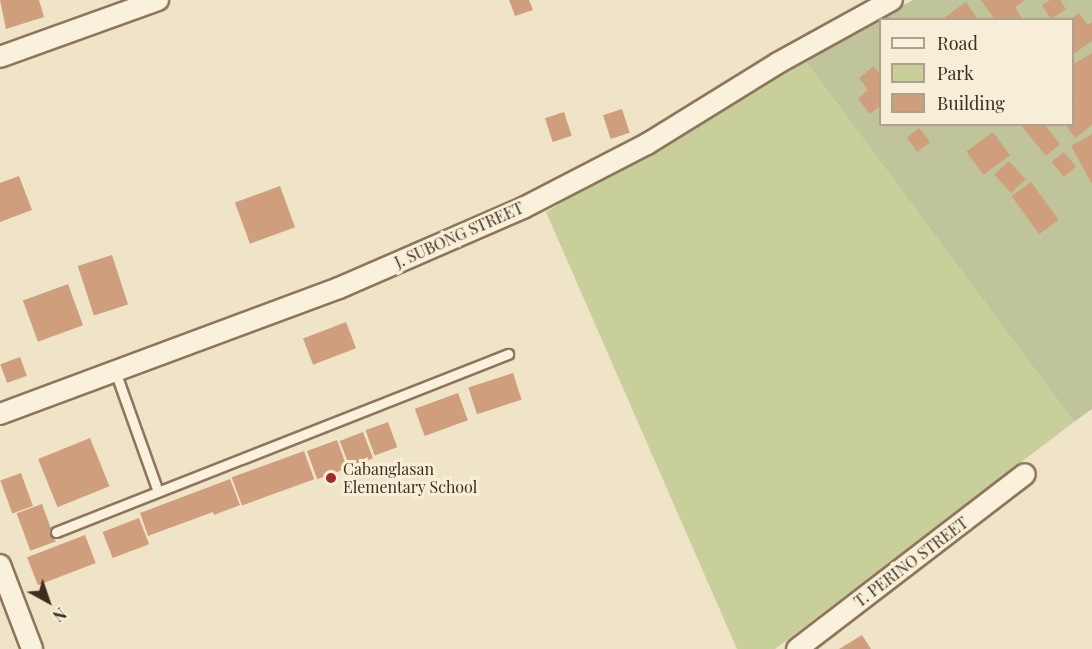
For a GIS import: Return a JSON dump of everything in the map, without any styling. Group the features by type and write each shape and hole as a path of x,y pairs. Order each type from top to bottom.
{"street":[{"path":"0,57 158,0"},
{"name":"J. SUBONG STREET","path":"0,414 339,288 523,208 647,144 788,57 892,0"},
{"name":"T. PERINO STREET","path":"797,649 1025,474"},
{"path":"0,565 32,649"}],"lane":[{"path":"56,532 508,354"},
{"path":"115,371 158,492"}],"green space":[{"path":"913,0 1092,0 1092,409 1074,422 803,58"},
{"path":"803,58 1074,422 775,649 737,649 546,212"}],"building":[{"path":"0,0 39,0 44,17 6,29"},
{"path":"509,0 529,0 533,10 515,16"},
{"path":"981,0 1025,0 1015,7 1022,18 994,18"},
{"path":"1050,0 1060,0 1066,9 1050,18 1042,5"},
{"path":"966,2 976,17 975,18 944,18"},
{"path":"1079,13 1088,25 1092,22 1092,41 1074,54 1074,18 1072,18"},
{"path":"1092,53 1092,125 1075,138 1066,126 1074,126 1074,101 1079,97 1074,100 1074,64"},
{"path":"874,66 879,74 879,107 870,114 858,99 868,90 859,78"},
{"path":"622,109 630,133 611,139 603,115"},
{"path":"564,112 572,136 553,142 545,118"},
{"path":"1022,126 1046,126 1060,144 1046,156"},
{"path":"919,128 930,142 917,152 906,138"},
{"path":"993,132 1010,155 983,175 966,151"},
{"path":"1092,134 1092,184 1071,146"},
{"path":"1064,152 1076,167 1064,177 1052,162"},
{"path":"1009,161 1026,180 1011,193 994,174"},
{"path":"19,176 32,210 0,222 0,183"},
{"path":"1031,182 1059,220 1039,234 1012,196"},
{"path":"280,186 295,227 250,244 235,202"},
{"path":"112,255 128,304 94,316 78,266"},
{"path":"68,284 83,325 38,342 23,300"},
{"path":"346,322 356,348 313,365 303,338"},
{"path":"20,357 27,376 7,383 0,364"},
{"path":"513,373 522,400 477,414 468,388"},
{"path":"458,393 468,420 425,436 415,409"},
{"path":"388,422 397,447 375,456 365,430"},
{"path":"363,432 373,458 350,467 340,441"},
{"path":"90,438 109,486 58,507 38,459"},
{"path":"337,440 347,468 317,479 307,451"},
{"path":"304,451 314,479 242,506 232,477"},
{"path":"21,473 33,506 12,513 0,481"},
{"path":"230,479 240,505 214,515 213,512 148,536 140,513"},
{"path":"42,504 56,542 30,551 17,513"},
{"path":"139,518 149,544 113,558 103,532"},
{"path":"85,535 96,563 38,585 27,557"},
{"path":"862,635 871,649 839,649"}],"place":[{"name":"Cabanglasan Elementary School","path":"331,478"}]}
